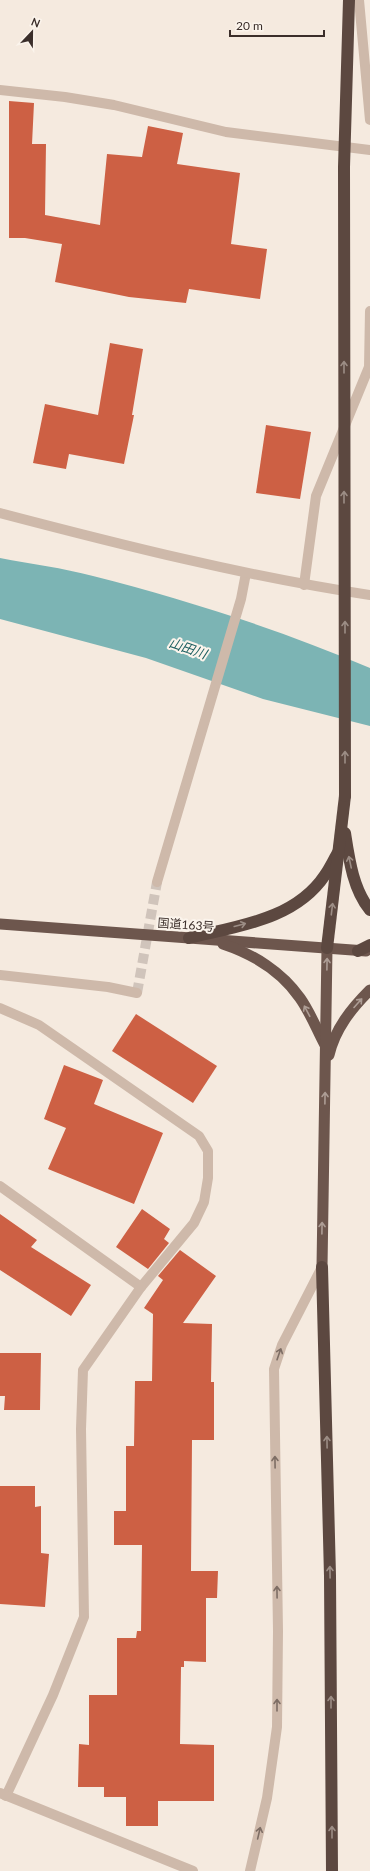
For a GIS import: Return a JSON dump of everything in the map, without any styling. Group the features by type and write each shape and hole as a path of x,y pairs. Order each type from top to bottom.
{"highway":[{"path":"332,1871 330,1576 322,1267 328,948 345,796 344,183 349,0"},
{"path":"343,820 352,870 357,887 370,910"},
{"path":"189,938 275,915 293,906 311,891 324,876 338,851"},
{"name":"国道163号","path":"0,924 364,951"},
{"path":"211,940 253,957 288,983 301,999 325,1045"},
{"path":"364,951 370,945"},
{"path":"325,1076 332,1044 342,1023 355,1005 370,990"}],"street":[{"path":"359,0 370,120"},
{"path":"0,90 65,97 114,105 226,132 370,150"},
{"path":"304,585 316,496 369,366 370,311"},
{"path":"0,513 304,585 370,595"},
{"path":"157,882 241,599 246,572"},
{"path":"0,975 108,987 137,993"},
{"path":"0,1008 39,1025 199,1136 208,1151 208,1178 204,1202 194,1223 141,1287 83,1370 81,1429 84,1617 53,1695 3,1794 193,1871"},
{"path":"0,1186 141,1287"},
{"path":"250,1871 267,1798 277,1727 278,1631 274,1369 282,1346 322,1267"}],"water":[{"name":"山田川","path":"0,558 82,573 163,595 268,629 370,668 370,726 263,699 146,658 0,619"}],"building":[{"path":"9,101 34,103 32,144 46,144 45,215 100,225 107,154 142,157 148,126 183,133 177,164 240,173 231,244 267,249 260,299 189,289 186,303 129,297 55,282 62,244 25,238 9,238"},
{"path":"110,343 143,349 132,415 134,415 124,464 69,454 66,469 33,463 45,404 98,415"},
{"path":"266,425 311,432 300,499 256,493"},
{"path":"136,1014 217,1066 193,1103 112,1051"},
{"path":"64,1065 103,1080 94,1104 163,1133 134,1204 48,1169 66,1128 44,1119"},
{"path":"142,1209 170,1229 164,1239 169,1243 148,1269 116,1247"},
{"path":"0,1214 37,1240 31,1247 91,1285 71,1316 0,1270"},
{"path":"180,1250 216,1276 183,1323 212,1324 211,1382 214,1382 214,1440 192,1440 191,1571 218,1571 217,1598 206,1598 206,1662 184,1661 184,1667 181,1667 180,1744 214,1745 214,1801 158,1801 158,1826 126,1826 126,1797 104,1797 104,1787 78,1787 79,1744 89,1745 89,1695 117,1695 117,1638 136,1638 137,1631 141,1631 142,1545 114,1545 114,1511 126,1511 126,1446 134,1446 135,1381 152,1381 153,1314 144,1308 163,1280 158,1276"},
{"path":"0,1353 41,1353 40,1410 4,1410 5,1396 0,1396"},
{"path":"0,1486 35,1486 35,1507 41,1506 41,1553 49,1554 45,1607 0,1604"}],"tunnel":[{"path":"137,993 157,882"}]}
